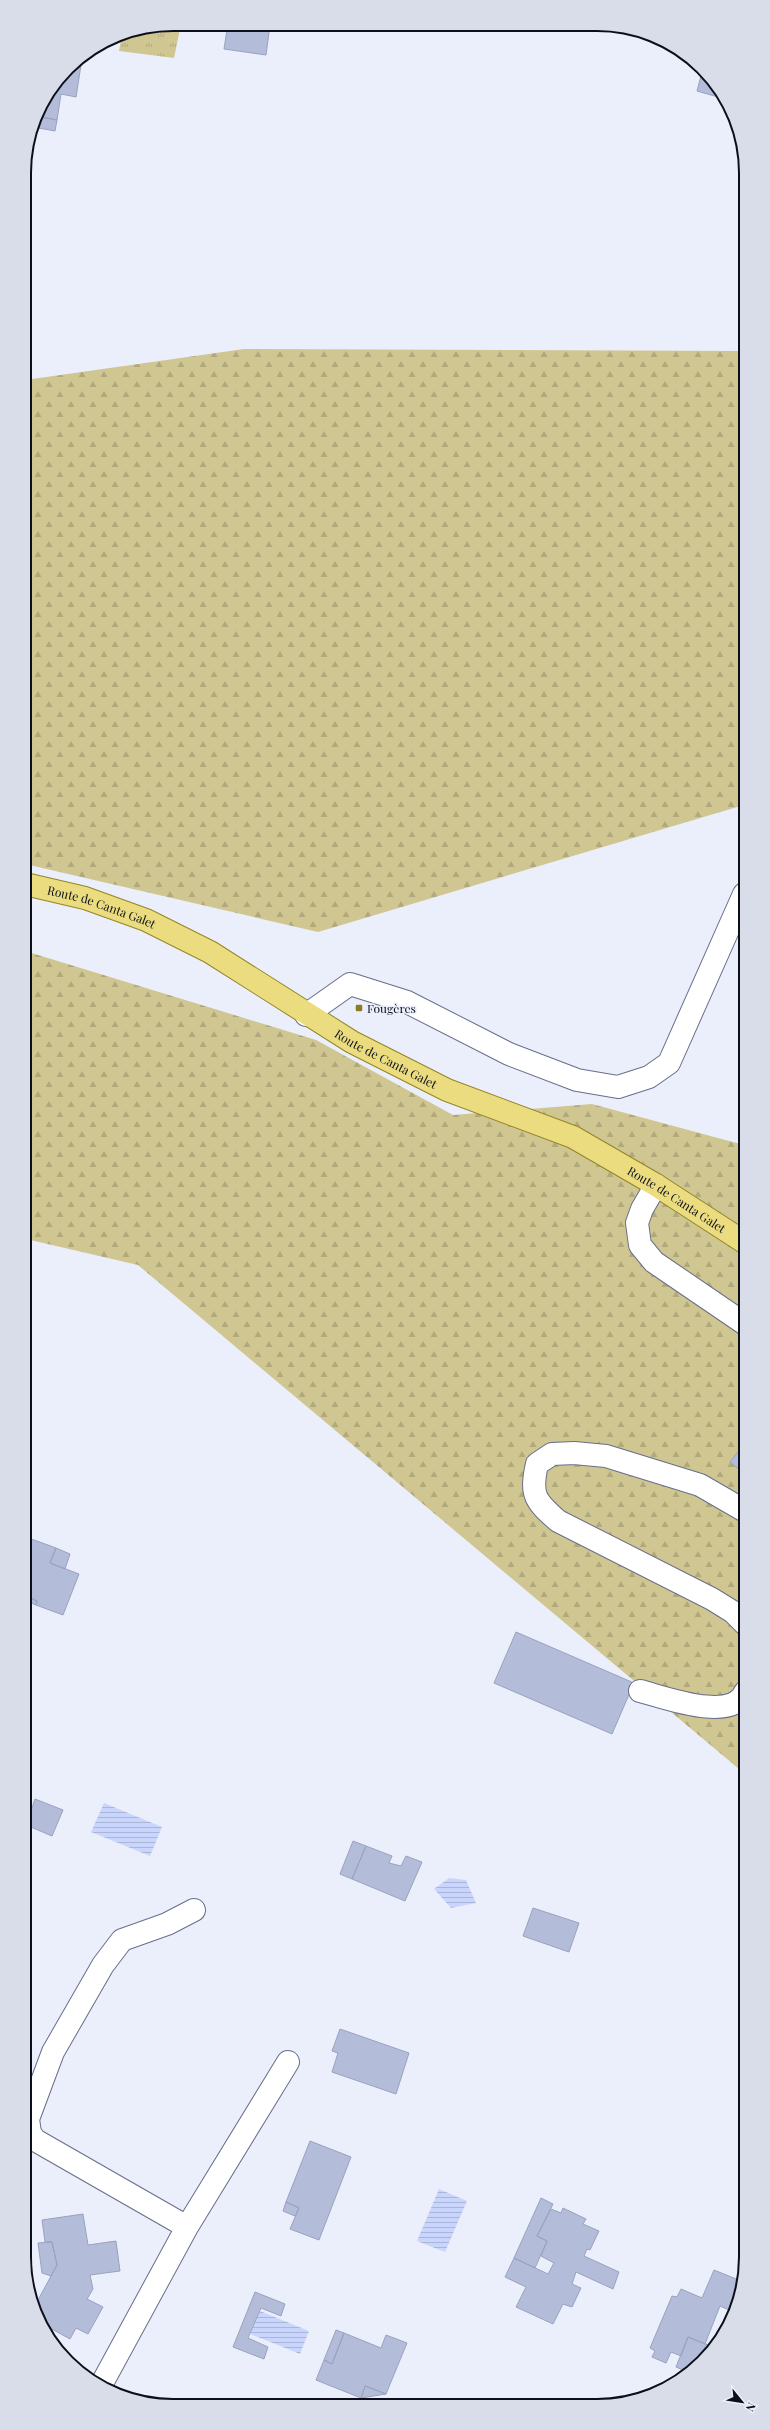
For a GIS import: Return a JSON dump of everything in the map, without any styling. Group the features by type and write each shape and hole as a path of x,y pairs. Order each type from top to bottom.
{"main road":[{"name":"Route de Canta Galet","path":"31,885 85,898 146,920 210,952 306,1015 352,1042 447,1090 573,1137 656,1185 739,1239"}],"street":[{"path":"306,1015 350,984 407,1002 509,1054 570,1078 618,1088 649,1077 669,1063 739,905"},
{"path":"656,1185 642,1209 637,1223 640,1244 654,1262 739,1320"},
{"path":"739,1508 700,1485 606,1456 574,1453 552,1454 537,1464 532,1484 540,1505 558,1521 712,1599 733,1612 739,1618"},
{"path":"640,1691 708,1708 730,1706 739,1699"},
{"path":"31,2111 53,2052 103,1965 122,1940 167,1924 194,1910"},
{"path":"103,2381 187,2227 288,2062"},
{"path":"31,2134 35,2140 187,2227"}],"green space":[{"path":"180,31 174,58 119,51 121,41 136,36 154,32"},
{"path":"244,349 739,351 739,806 318,932 31,865 31,379"},
{"path":"31,953 316,1040 453,1115 592,1104 739,1144 739,1769 138,1265 31,1240"}],"water":[{"path":"104,1803 162,1827 150,1856 91,1832"},
{"path":"449,1878 466,1880 476,1903 451,1908 434,1889"},
{"path":"439,2189 467,2201 445,2252 417,2241"},
{"path":"260,2311 309,2331 300,2354 250,2334"}],"building":[{"path":"227,31 269,31 266,55 224,49"},
{"path":"81,65 76,97 61,94 57,120 42,117 60,86 72,72"},
{"path":"701,76 717,97 697,91"},
{"path":"42,117 57,120 55,131 39,128"},
{"path":"739,1451 739,1469 730,1462"},
{"path":"31,1539 56,1548 50,1563 79,1574 63,1615 36,1605 37,1601 31,1598"},
{"path":"56,1548 70,1554 65,1569 50,1563"},
{"path":"31,1598 37,1601 36,1605 31,1603"},
{"path":"516,1632 634,1683 612,1734 494,1683"},
{"path":"35,1799 63,1810 52,1836 31,1827 31,1811"},
{"path":"353,1841 366,1846 352,1879 340,1874"},
{"path":"366,1846 392,1856 389,1863 401,1866 406,1856 422,1862 405,1901 352,1879"},
{"path":"533,1908 579,1923 569,1952 523,1936"},
{"path":"340,2029 409,2053 396,2094 332,2072 338,2053 332,2051"},
{"path":"310,2141 351,2157 319,2240 290,2229 299,2208 286,2202"},
{"path":"541,2198 553,2204 537,2236 547,2241 535,2268 514,2258"},
{"path":"286,2202 299,2208 295,2216 283,2211"},
{"path":"563,2208 586,2219 583,2224 599,2231 590,2250 587,2249 584,2256 619,2272 613,2289 576,2272 572,2284 581,2288 572,2307 563,2304 553,2324 516,2307 526,2287 505,2277 514,2258 548,2274 554,2263 541,2256 547,2241 537,2236 551,2209 561,2213"},
{"path":"83,2214 88,2245 116,2241 120,2271 90,2275 93,2289 87,2299 103,2307 88,2334 76,2328 70,2339 50,2328 42,2312 38,2300 57,2265 52,2242 45,2242 42,2220"},
{"path":"52,2242 57,2265 51,2276 42,2273 38,2243"},
{"path":"714,2270 737,2279 729,2310 720,2306 705,2344 688,2337 681,2356 671,2352 666,2363 652,2357 655,2351 650,2348 672,2296 677,2297 681,2289 702,2298"},
{"path":"255,2292 285,2304 281,2316 261,2308 248,2338 268,2347 264,2359 233,2347"},
{"path":"336,2330 344,2333 332,2364 324,2360"},
{"path":"344,2333 381,2348 386,2335 407,2343 386,2394 365,2386 361,2398 316,2380 324,2360 332,2364"},
{"path":"688,2337 709,2345 698,2358 684,2370 676,2367"},
{"path":"365,2386 386,2394 361,2398"}],"place":[{"name":"Fougères","path":"359,1008"}]}
